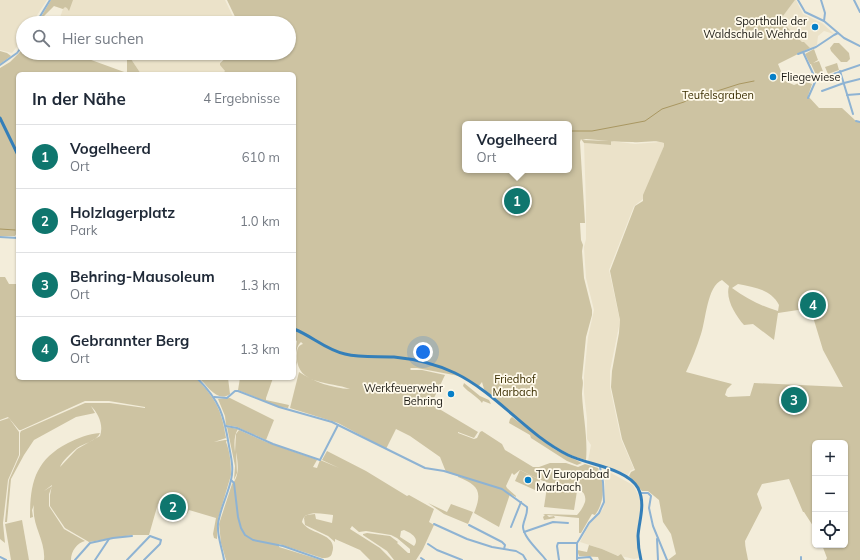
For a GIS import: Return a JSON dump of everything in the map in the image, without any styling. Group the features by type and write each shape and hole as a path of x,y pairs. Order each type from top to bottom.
{"main road":[{"path":"0,118 16,151"},
{"path":"296,330 304,333 324,346 344,354 357,356 396,357 414,360 447,370 472,383 554,447 580,460 620,473 627,477 635,484 640,493 642,505 638,540 640,560"}],"street":[{"path":"40,16 50,0"},
{"path":"798,0 805,12 824,22 844,38 860,46"},
{"path":"821,0 825,13 824,22"},
{"path":"854,0 860,12"},
{"path":"798,54 816,48 838,33"},
{"path":"803,52 816,80"},
{"path":"0,65 16,54"},
{"path":"808,98 816,80 860,65"},
{"path":"840,71 853,114"},
{"path":"822,91 860,79"},
{"path":"847,95 860,94"},
{"path":"856,121 860,122"},
{"path":"0,237 16,238"},
{"path":"199,380 214,397 221,409 226,426 233,464 231,480 218,525 218,540 224,560"},
{"path":"214,397 227,398 237,391 269,404 338,424 425,468 444,471 502,489 527,507 528,510 524,523 524,532 546,560"},
{"path":"226,426 236,428 273,444 320,460 338,424"},
{"path":"592,560 590,557 577,559 577,543 588,525 599,513 604,502 603,482 600,466"},
{"path":"231,480 234,482 240,525 245,535 253,540 283,546 323,560"},
{"path":"640,493 648,493 651,496 649,508 657,539 666,560"},
{"path":"510,527 519,501"},
{"path":"524,532 553,522 568,523"},
{"path":"434,524 468,539 492,547 519,552 526,560"},
{"path":"469,525 502,542 504,544 504,549"},
{"path":"75,560 90,543 132,536"},
{"path":"126,560 150,536 159,539 161,543 144,560"},
{"path":"94,560 109,539"},
{"path":"657,539 658,560"},
{"path":"559,560 558,544 577,543"},
{"path":"428,544 437,550 462,560"},
{"path":"0,557 6,560"}],"shaded area":[{"path":"0,0 47,0 37,16 16,16 16,48 12,53 0,50"},
{"path":"63,0 225,0 233,16 60,16 63,9 54,6"},
{"path":"795,0 803,14 822,23 834,34 824,31 818,36 817,45 809,49 780,20"},
{"path":"132,60 221,60 220,63 225,71 224,72 140,72"},
{"path":"611,141 635,144 664,143 643,199 634,206 609,270 620,321 610,371 610,387 621,439 634,469 630,471 628,475 588,461 591,445 587,439 587,419 584,393 584,376 588,337 594,310 586,278 584,247 586,239 586,205 584,143 611,145"},
{"path":"611,473 633,485 639,496 641,505 637,539 639,558 634,559 616,555 580,542 590,523 603,509 605,502 605,482 603,476"}],"green space":[{"path":"51,0 73,0 69,11 65,7 63,9 54,6 44,16 42,16"},
{"name":"Friedhof Marbach","path":"227,0 795,0 780,20 810,48 778,64 785,81 794,85 804,81 812,84 808,96 819,108 842,108 856,121 860,122 860,560 826,560 827,558 823,548 848,548 848,440 812,440 812,524 803,512 789,479 762,484 757,494 762,508 745,541 748,560 668,560 676,554 671,534 663,522 659,500 648,491 642,491 629,476 631,472 635,470 622,439 611,387 620,320 610,271 635,206 643,201 643,195 664,143 653,141 627,142 586,139 582,140 611,141 611,145 584,143 581,139 580,142 585,223 580,223 581,240 583,245 584,278 592,310 586,337 582,378 586,460 572,456 545,440 484,389 482,382 479,386 459,376 417,368 410,369 445,375 434,398 441,410 478,432 474,438 458,433 474,439 477,438 482,431 502,444 505,450 533,467 539,467 550,463 566,463 578,467 585,464 598,468 603,486 601,504 595,515 592,514 581,533 579,533 579,518 547,515 549,517 554,516 555,518 544,520 543,517 545,515 543,514 577,515 585,502 585,496 582,491 577,488 546,482 520,470 514,475 512,473 506,486 516,497 510,494 499,527 474,513 478,499 477,490 470,483 458,476 480,483 446,472 440,457 410,436 396,429 386,449 338,423 290,408 299,372 307,377 301,371 298,364 297,350 300,345 303,344 301,342 297,348 296,351 296,72 224,72 225,71 220,65 224,60 296,60 296,16 235,16","holes":["722,280 729,286 728,291 730,302 744,325 753,324 774,340 778,313 798,310 808,306 810,307 823,350 843,387 754,383 750,396 728,397 725,395 727,389 732,384 686,372 703,328 710,296 717,283","738,284 755,288 771,295 779,305 778,311 754,302 732,288","307,377 324,383 350,389 323,384"]},
{"path":"834,43 839,43 849,53 850,59 847,62 841,62 831,51 830,48"},
{"path":"814,49 818,60 813,63 819,61 824,74 817,77 805,54"},
{"path":"0,51 11,56 0,64"},
{"path":"16,56 16,60 91,60 124,72 16,72 16,234 15,236 0,236 0,68"},
{"path":"127,60 132,60 140,72 127,72"},
{"path":"837,63 839,70 828,74 825,67"},
{"path":"0,277 5,277 9,284 16,284 16,380 198,380 213,398 220,412 226,438 214,442 227,440 226,442 231,466 231,475 218,519 217,539 214,538 213,534 216,518 189,510 187,514 158,504 159,500 149,535 132,535 89,542 65,528 50,506 52,487 49,494 49,506 64,529 85,541 75,548 71,560 44,560 43,546 35,519 34,505 32,510 33,517 30,518 33,483 41,465 48,457 68,443 83,436 100,433 94,439 100,436 101,424 96,412 91,406 95,413 76,417 34,440 11,479 7,522 5,522 9,480 20,455 21,431 85,403 110,403 145,407 109,401 85,401 21,430 19,430 8,417 0,420","holes":["91,441 77,449 60,467 77,448"]},
{"path":"201,380 228,380 230,394 221,396 209,389"},
{"path":"240,380 272,380 266,400 289,405 288,408 279,407 238,390"},
{"path":"464,383 480,396 489,400 491,404 483,401 482,403 463,386"},
{"path":"230,398 274,420 266,440 237,427 226,425 225,416 218,399"},
{"path":"512,417 554,449 582,463 577,465 567,461 531,438 530,435 509,423"},
{"path":"9,418 19,432 19,455 8,480 3,523 5,543 0,539 0,421"},
{"path":"227,427 238,429 236,434 239,430 266,442 317,460 313,467 317,468 320,460 339,468 322,460 327,451 366,471 407,496 409,495 434,509 429,522 434,525 416,560 394,560 387,551 363,534 367,533 390,536 408,553 410,553 410,549 391,535 366,531 359,532 352,526 350,529 380,548 392,560 370,560 360,550 335,539 335,542 328,536 305,525 331,542 333,546 329,557 322,558 279,544 279,547 321,560 226,560 221,543 219,524 237,473 234,480 235,466","holes":["236,434 235,452 234,446","236,452 238,464 237,473","314,513 333,515 332,523 316,519 315,514 307,515","305,516 305,525 302,522 303,518","404,530 412,534 416,541 414,546 400,537 401,531"]},
{"name":"TV Europabad Marbach","path":"520,470 540,480 535,490 515,481"},
{"path":"547,487 577,491 574,510 544,507"},
{"path":"428,503 447,512 451,504 473,512 468,524 444,514"},
{"path":"22,520 29,560 11,560 5,524"},
{"path":"589,545 618,556 621,554 625,560 599,560 598,557 579,556 577,550 587,552"}],"waterway":[{"name":"Teufelsgraben","path":"703,91 714,92 754,81"},
{"name":"Teufelsgraben","path":"572,131 592,131 645,121 662,109 684,102 702,92"},
{"path":"0,229 15,230"}],"place":[{"name":"Sporthalle der Waldschule Wehrda","path":"815,27"},
{"name":"Fliegewiese","path":"773,77"},
{"name":"Vogelheerd","path":"517,201"},
{"name":"Gebrannter Berg","path":"813,305"},
{"name":"Werkfeuerwehr Behring","path":"451,394"},
{"name":"Behring-Mausoleum","path":"794,400"},
{"name":"TV Europabad Marbach","path":"528,480"},
{"name":"Holzlagerplatz","path":"173,507"}]}
